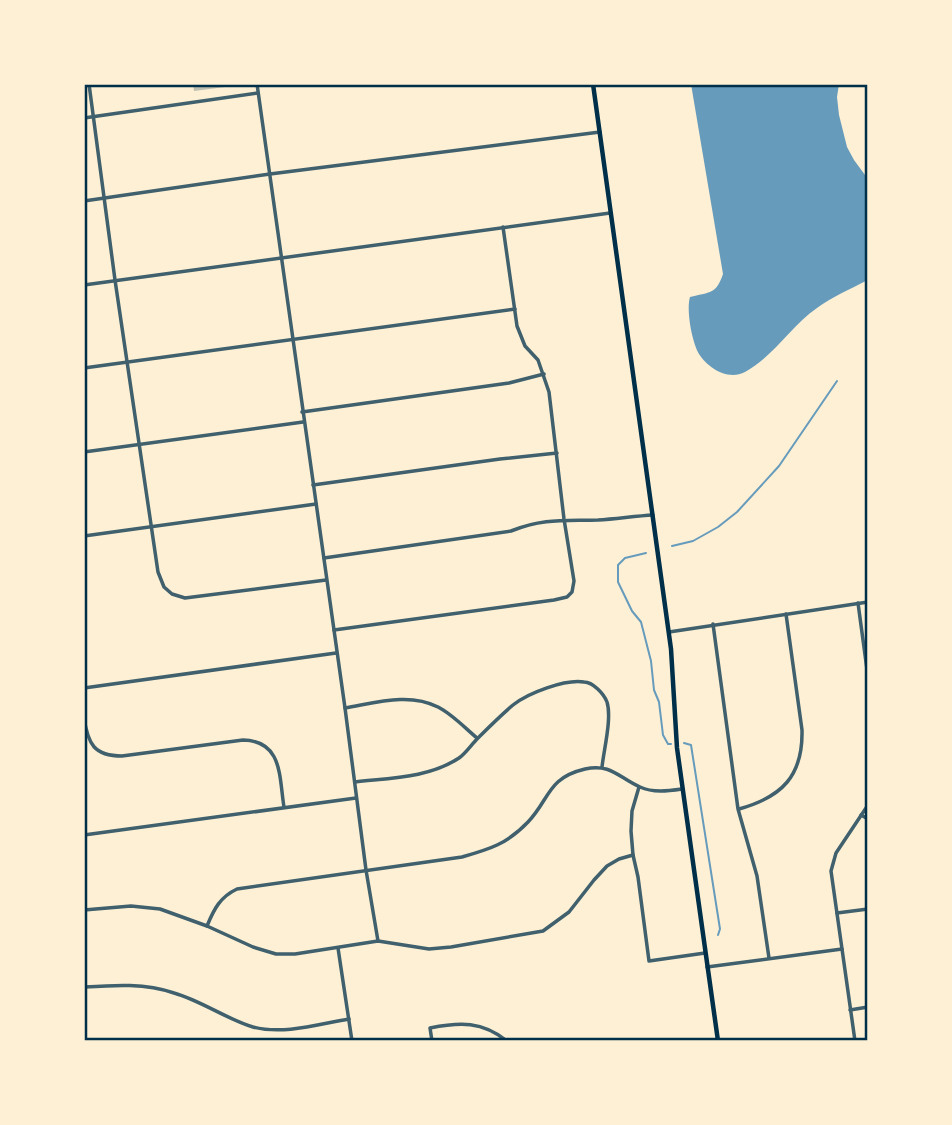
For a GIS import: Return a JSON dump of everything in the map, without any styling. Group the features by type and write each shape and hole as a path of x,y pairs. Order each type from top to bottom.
{"main road":[{"path":"593,84 669,632 677,748 718,1041"}],"street":[{"path":"89,84 151,527 158,572 164,587 172,594 185,598 326,580"},
{"path":"257,84 378,941"},
{"path":"84,118 258,93"},
{"path":"84,201 270,174 600,132"},
{"path":"84,285 610,213"},
{"path":"334,630 554,600 567,597 572,592 574,581 549,393 538,360 525,346 517,326 503,227"},
{"path":"84,368 516,309"},
{"path":"302,412 509,383 544,374"},
{"path":"84,452 303,422"},
{"path":"312,485 557,453"},
{"path":"84,536 316,504"},
{"path":"324,558 511,531 546,520 597,520 653,515"},
{"path":"669,632 868,602"},
{"path":"858,603 868,677"},
{"path":"738,809 757,804 776,793 796,769 802,748 802,730 786,614"},
{"path":"713,624 738,809 757,876 769,958"},
{"path":"84,688 336,653"},
{"path":"355,782 421,774 446,765 461,757 515,704 530,695 571,682 587,681 600,691 607,702 608,719 602,767"},
{"path":"345,708 416,699 438,707 478,738"},
{"path":"84,718 86,734 91,744 99,752 109,756 243,740 265,744 277,761 285,808"},
{"path":"207,926 219,901 237,889 462,857 494,848 511,838 530,821 552,786 569,774 585,769 602,767 652,791 682,789"},
{"path":"639,787 632,811 632,855 638,877 649,961 705,953"},
{"path":"84,835 356,798"},
{"path":"855,1041 832,864 836,853 868,805"},
{"path":"861,815 868,820"},
{"path":"84,910 131,906 160,909 276,954 295,954 378,941 429,948 451,947 542,932 569,912 607,866 632,855"},
{"path":"837,913 868,909"},
{"path":"338,948 352,1041"},
{"path":"707,967 842,949"},
{"path":"84,987 152,987 176,993 254,1027 285,1030 349,1019"},
{"path":"850,1010 868,1007"},
{"path":"432,1041 430,1028 460,1024 477,1025 491,1030 507,1041"}],"water":[{"path":"691,84 839,84 839,115 847,147 868,179 868,280 817,308 764,359 739,374 725,374 708,364 696,349 690,326 690,297 714,289 723,274"}],"building":[{"path":"193,84 233,84 233,86 194,91"}],"waterway":[{"path":"672,546 693,541 737,512 779,466 837,381"},
{"path":"646,553 625,558 618,565 618,582 632,611 641,622 651,661 654,690 659,702 663,735 668,744 671,744"},
{"path":"684,743 691,745 720,929 718,935"}]}
